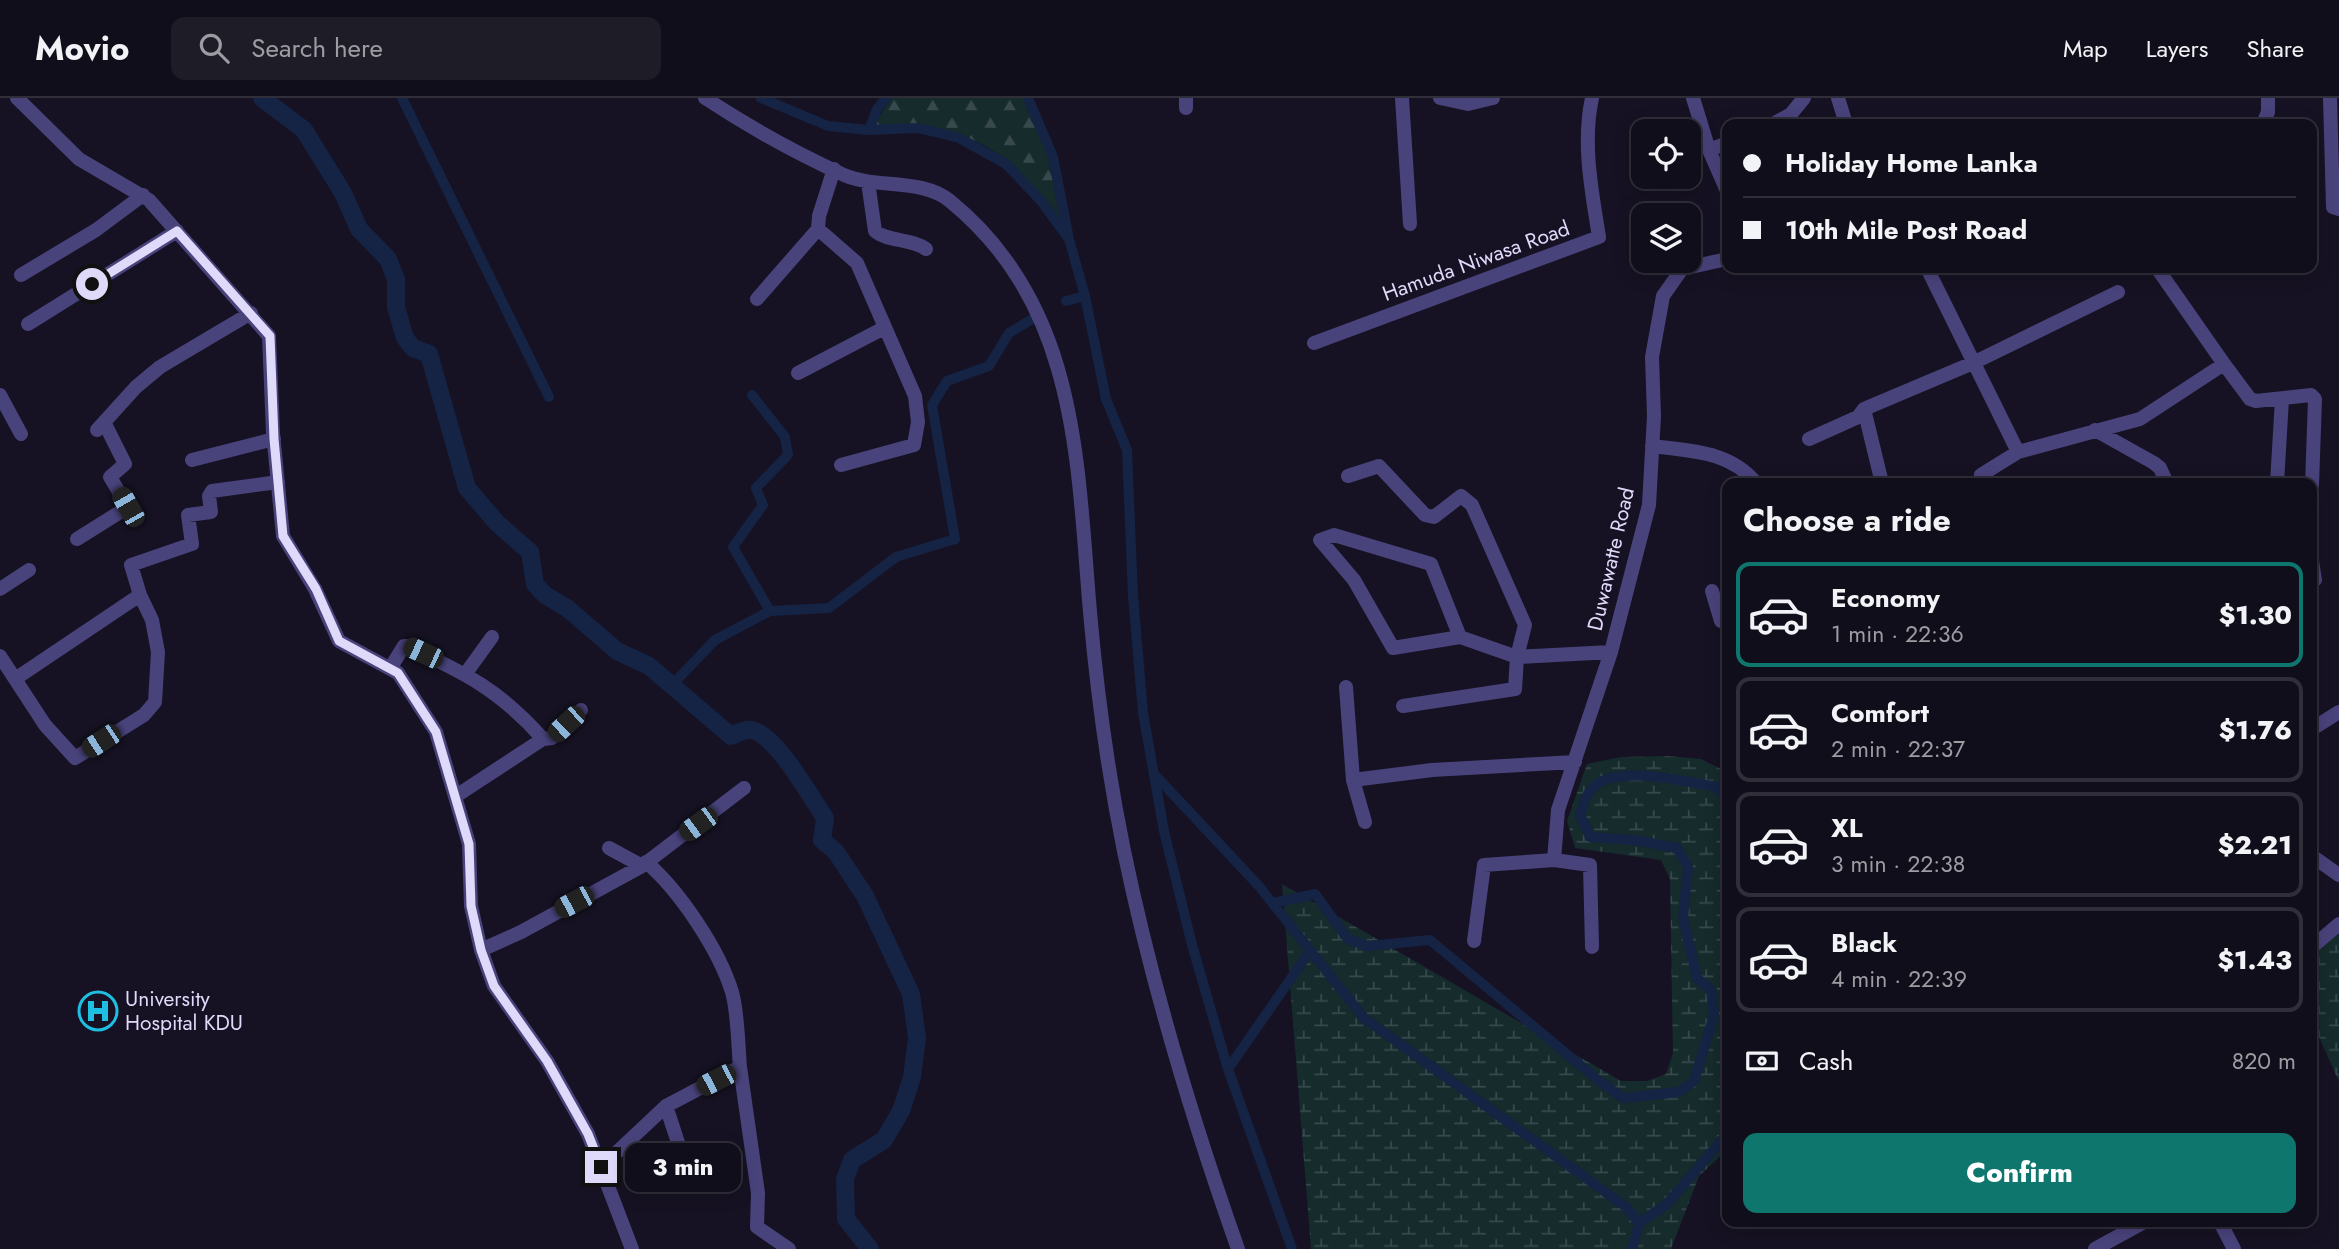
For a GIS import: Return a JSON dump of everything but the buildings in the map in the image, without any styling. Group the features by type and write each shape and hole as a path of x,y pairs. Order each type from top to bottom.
{"street":[{"path":"17,98 79,159 103,176 143,195 264,327 272,346 274,439 283,536 316,589 334,633 344,646 391,667 410,688 436,732 469,844 471,906 481,950 494,986 547,1061 588,1134 632,1249"},
{"path":"705,98 742,122 834,169 868,182 925,190 949,200 998,250 1045,325 1060,369 1074,431 1090,616 1123,847 1155,988 1204,1154 1238,1249"},
{"path":"1402,98 1410,224"},
{"path":"1440,98 1468,104 1493,98"},
{"name":"Hamuda Niwasa Road","path":"1314,344 1599,237 1591,185 1586,122 1592,98"},
{"path":"1693,98 1709,150 1722,180"},
{"path":"1782,119 1791,114 1804,98"},
{"path":"1838,98 1844,119"},
{"path":"2264,119 2268,98"},
{"path":"2330,98 2333,207 2339,209"},
{"path":"1709,150 1722,145"},
{"path":"757,299 818,229 819,216 834,169"},
{"path":"868,182 875,231 881,236 917,242 926,249"},
{"path":"21,275 96,230 143,195"},
{"path":"818,229 856,262 915,396 918,422 914,445 841,465"},
{"path":"27,324 177,231"},
{"name":"Duwawatte Road","path":"1554,860 1558,810 1611,652 1649,505 1652,357 1663,296 1682,269 1722,260"},
{"path":"1929,273 2018,452"},
{"path":"2160,273 2250,398 2282,399 2311,395 2315,399 2312,478"},
{"path":"1809,439 1858,417 1864,409 1973,363 2118,292"},
{"path":"77,539 128,507 110,477 125,464 101,426 136,387 160,367 251,313"},
{"path":"798,373 884,328"},
{"path":"1982,478 1986,469 2018,452 2140,419 2158,410 2224,364"},
{"path":"0,395 22,434"},
{"path":"2277,478 2282,399"},
{"path":"1864,409 1881,478"},
{"path":"2095,430 2154,463 2161,468 2165,478"},
{"path":"192,460 274,439"},
{"path":"1652,446 1714,454 1744,468 1752,478"},
{"path":"1348,476 1379,466 1424,514 1434,517 1461,496 1472,505 1525,625 1517,657 1516,689 1403,706"},
{"path":"0,656 45,725 75,758 144,715 155,702 158,652 152,620 140,596 131,565 192,544 188,515 211,512 209,496 212,491 278,482"},
{"path":"1460,637 1431,564 1334,535 1320,540 1354,580 1393,648 1460,637 1517,657 1611,652"},
{"path":"0,589 29,570"},
{"path":"1712,591 1722,621"},
{"path":"15,679 140,596"},
{"path":"466,673 492,638"},
{"path":"391,667 404,646 407,646 466,673 495,693 543,739"},
{"path":"1346,687 1353,780 1365,822"},
{"path":"456,796 543,739 552,738 581,710"},
{"path":"2317,726 2339,712"},
{"path":"1353,780 1432,770 1575,762"},
{"path":"481,950 521,932 644,864 744,788"},
{"path":"609,848 644,864 692,917 722,963 733,995 740,1067 758,1192 757,1227 789,1249"},
{"path":"1474,941 1484,865 1554,860 1590,865 1592,947"},
{"path":"2317,860 2339,875"},
{"path":"2317,943 2339,924"},
{"path":"601,1167 666,1106 740,1067"},
{"path":"666,1106 690,1179"},
{"path":"2095,1249 2135,1227"},
{"path":"2223,1227 2234,1249"}],"green space":[{"path":"891,98 1024,98 1050,157 1062,222 1015,168 977,142 926,128 873,127"},
{"path":"1668,756 1701,759 1722,770 1722,1155 1699,1176 1671,1249 1311,1249 1282,884 1621,1081 1647,1081 1666,1074 1673,1053 1670,879 1661,860 1575,848 1567,821 1587,764 1621,757"},
{"path":"2339,924 2339,1082 2317,1032 2317,943"}],"waterway":[{"path":"262,98 304,130 343,193 359,229 388,259 396,279 396,307 405,338 413,348 429,354 467,488 497,523 530,552 535,584 545,595 567,608 617,651 649,666 731,736 752,730 772,743 825,818 822,840 836,852 865,896 911,994 917,1038 912,1077 901,1111 884,1140 852,1160 845,1179 846,1219 870,1249"},
{"path":"402,98 549,397"},
{"path":"761,98 828,126 869,130 918,128 959,138 1006,164 1041,201 1069,239 1085,296 1106,399 1127,450 1133,596 1143,713 1164,831 1192,945 1228,1069 1292,1249"},
{"path":"869,130 877,109 886,98"},
{"path":"1028,98 1053,157 1068,234"},
{"path":"1066,301 1085,296"},
{"path":"672,685 715,640 770,611 829,608 896,557 955,539 932,405 947,381 989,366 1009,333 1034,318"},
{"path":"752,395 785,437 788,455 756,488 763,505 733,547 770,611"},
{"path":"1154,774 1258,885 1364,1018 1626,1207 1639,1223 1632,1249"},
{"path":"1273,903 1315,894 1348,939 1367,946 1430,940 1623,1098 1679,1092 1694,1081 1714,1015 1711,990 1697,978 1683,918 1688,867 1677,848 1634,840 1590,837 1580,814 1587,796 1597,784 1612,778 1668,778 1717,787 1722,794"},
{"path":"1228,1069 1310,951"},
{"path":"1639,1223 1667,1204 1722,1140"}],"place":[{"name":"University Hospital KDU","path":"98,1011"}],"route":[{"path":"92,284 177,231 270,336 274,439 283,536 316,589 339,641 398,673 425,711 436,732 469,844 471,906 481,950 494,986 547,1061 588,1134 601,1167"}]}
